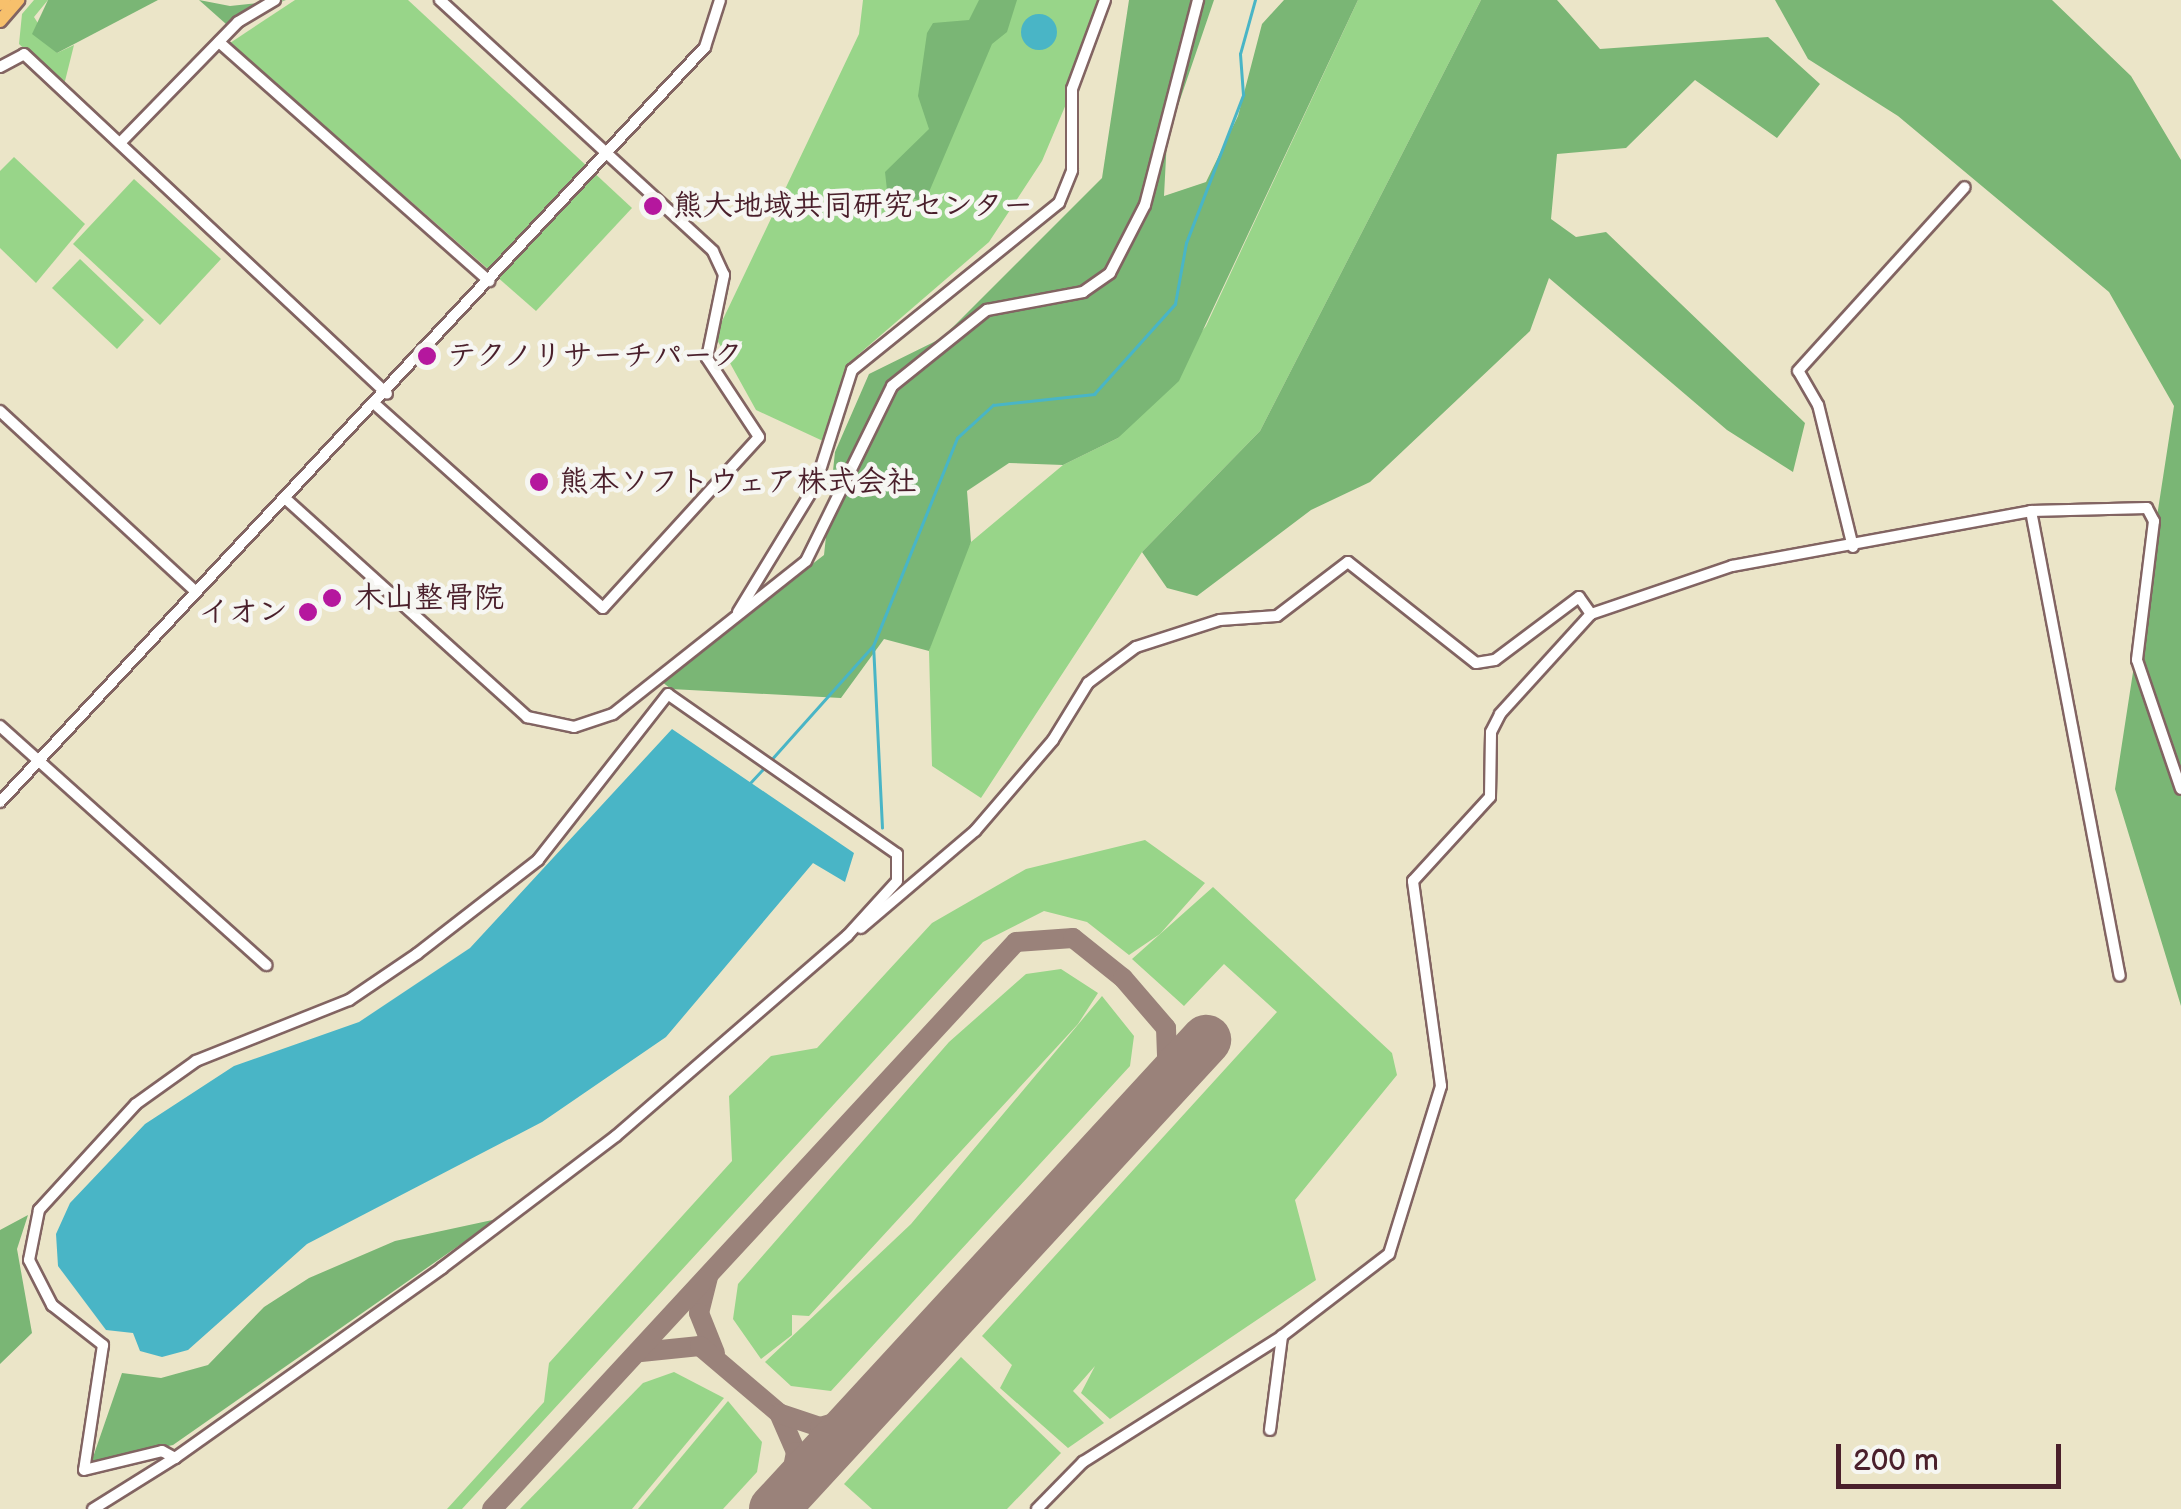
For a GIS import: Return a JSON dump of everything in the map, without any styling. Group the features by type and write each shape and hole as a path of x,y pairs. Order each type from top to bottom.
{"main road":[{"path":"0,21 18,0"}],"street":[{"path":"120,143 219,42 275,0"},
{"path":"377,406 602,608 755,446 756,430 707,358 722,263 440,0"},
{"path":"0,802 196,591 377,406 705,48 720,0"},
{"path":"735,616 815,486 852,370 1059,203 1072,170 1072,90 1104,0"},
{"path":"287,500 541,723 586,726 614,714 806,561 892,386 988,310 1083,292 1120,261 1145,205 1198,0"},
{"path":"219,42 490,282"},
{"path":"0,68 24,54 387,394"},
{"path":"1853,547 1818,405 1798,371 1965,187"},
{"path":"0,411 196,591"},
{"path":"2031,511 2120,976"},
{"path":"1037,1509 1083,1462 1282,1336 1396,1243 1441,1086 1413,880 1490,797 1500,714 1591,614 1675,578 2031,511 2153,511 2137,660 2181,789"},
{"path":"93,1509 174,1458 533,1202 736,1024 975,831 1117,656 1220,620 1277,616 1348,562 1476,663 1495,660 1580,597 1591,614"},
{"path":"174,1458 162,1452 84,1470 105,1357 38,1284 28,1238 38,1210 100,1136 196,1061 349,1000 538,860 668,694 900,858 897,880 847,936 736,1024"},
{"path":"0,726 266,965"},
{"path":"1270,1430 1282,1336"}],"green space":[{"path":"34,0 48,0 34,17 57,53 74,45 64,85 19,44 22,14"},
{"path":"48,0 158,0 57,53 32,34"},
{"path":"199,0 230,6 286,0 226,24"},
{"path":"295,0 408,0 632,208 536,311 230,43"},
{"path":"863,0 1110,0 1042,161 989,242 859,354 823,441 756,410 715,336 859,34"},
{"path":"979,0 1017,0 1007,32 992,44 929,192 918,200 887,190 885,172 929,129 918,96 927,33 933,23 969,20"},
{"path":"1129,0 1214,0 1167,138 1164,196 1206,182 1238,116 1262,24 1284,0 1358,0 1179,381 1118,438 1063,465 1009,463 967,491 971,542 929,651 884,639 841,698 671,689 661,681 824,555 835,452 869,374 942,338 1102,178"},
{"path":"1358,0 1481,0 1260,431 1142,552 981,798 932,766 929,651 946,589 971,542 1063,465 1118,438 1206,326"},
{"path":"1481,0 1557,0 1600,49 1768,37 1820,84 1777,138 1695,80 1626,148 1557,154 1551,219 1576,237 1606,232 1805,423 1793,472 1727,430 1549,278 1530,331 1370,482 1311,510 1197,596 1167,588 1142,552 1260,431"},
{"path":"1775,0 2052,0 2131,76 2181,160 2181,1006 2115,789 2174,406 2109,292 1898,116 1808,59"},
{"path":"14,157 85,224 36,283 0,248 0,171"},
{"path":"134,179 221,259 160,325 73,244"},
{"path":"80,259 144,320 117,349 52,288"},
{"path":"1145,840 1205,883 1160,934 1129,955 1087,922 1044,911 983,942 462,1509 447,1509 544,1402 549,1363 732,1161 729,1096 771,1056 817,1048 932,923 1026,869"},
{"path":"1213,887 1392,1053 1397,1075 1295,1200 1316,1280 1110,1419 1081,1393 1095,1366 1073,1391 1104,1423 1068,1448 1000,1388 1012,1365 982,1336 1277,1012 1224,964 1184,1006 1132,959"},
{"path":"1061,969 1098,993 1078,1024 809,1316 792,1315 792,1335 761,1359 733,1319 738,1284 949,1042 1026,974"},
{"path":"1102,996 1134,1036 1130,1066 831,1391 791,1386 765,1362 911,1224"},
{"path":"28,1215 17,1249 32,1333 0,1364 0,1230"},
{"path":"497,1219 173,1445 91,1463 122,1373 161,1378 208,1365 264,1307 309,1278 395,1241"},
{"path":"961,1357 1061,1453 1007,1509 872,1509 844,1484"},
{"path":"674,1372 724,1398 632,1509 520,1509 643,1383"},
{"path":"728,1401 762,1442 757,1472 723,1509 638,1509"}],"water":[{"path":"1039,14 1051,20 1057,32 1051,44 1039,50 1027,44 1021,32 1027,20"},
{"path":"672,729 854,853 845,882 813,863 666,1037 542,1122 307,1244 188,1350 162,1357 140,1351 133,1333 106,1330 58,1266 56,1234 70,1203 145,1124 234,1066 359,1022 470,948"}],"waterway":[{"path":"882,828 873,646 957,438 993,405 1094,394 1175,304 1186,243 1243,95 1240,54 1255,0"},
{"path":"770,761 873,646"},
{"path":"750,783 765,767"}],"taxiway":[{"path":"492,1509 1016,942 1073,938 1123,978 1166,1028 1168,1082"},
{"path":"708,1277 699,1313 715,1353"},
{"path":"641,1352 700,1346 779,1413 796,1452 788,1494"},
{"path":"781,1414 820,1427 861,1415"}],"runway":[{"path":"774,1509 1206,1040"}],"place":[{"name":"熊大地域共同研究センター","path":"653,206"},
{"name":"テクノリサーチパーク","path":"427,356"},
{"name":"熊本ソフトウェア株式会社","path":"539,482"},
{"name":"木山整骨院","path":"332,598"},
{"name":"イオン","path":"308,612"}]}
